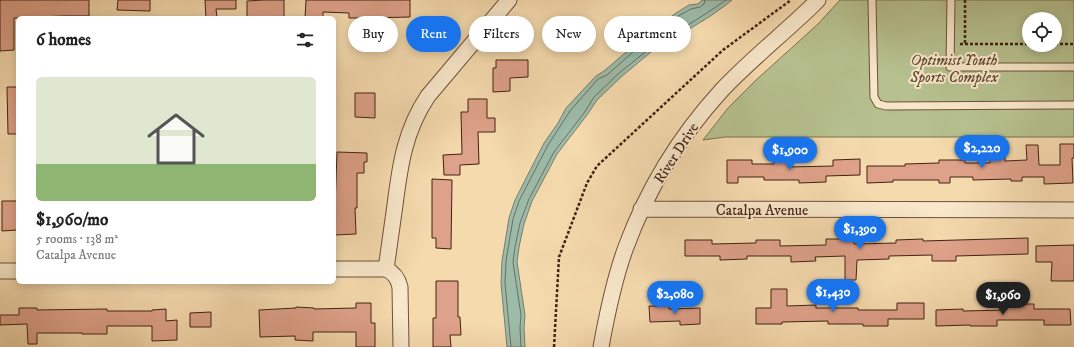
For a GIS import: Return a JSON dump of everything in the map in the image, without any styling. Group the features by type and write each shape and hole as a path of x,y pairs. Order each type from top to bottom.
{"street":[{"path":"386,269 402,156 419,110 428,96 509,0"},
{"name":"River Drive","path":"601,347 606,318 626,248 641,210 675,149 722,90 818,0"},
{"name":"Catalpa Avenue","path":"641,210 1074,210"},
{"path":"336,269 386,269 392,272 398,279 400,287 401,347"},
{"path":"0,271 16,271"}],"lane":[{"path":"872,0 874,97 878,104 886,106 1074,105"},
{"path":"951,0 950,67 1074,67"}],"path":[{"path":"554,347 559,257 587,182 597,166 724,50 791,0"},
{"path":"964,44 965,0"},
{"path":"957,44 1022,44"},
{"path":"1062,44 1074,44"}],"green space":[{"name":"Optimist Youth Sports Complex","path":"840,0 1074,0 1074,137 725,137 703,140 728,108 755,81 818,24"}],"water":[{"path":"702,0 732,0 691,28 691,16 672,16 689,5 698,4"},
{"path":"626,52 651,52 621,77 597,100 557,154 532,201 524,224 517,262 525,315 525,347 507,347 501,283 502,261 509,218 515,200 544,143 558,123 566,108 596,76"}],"building":[{"path":"0,0 89,0 89,16 16,16 16,18 14,18 14,50 0,51"},
{"path":"118,0 150,0 150,11 117,10"},
{"path":"205,0 236,0 236,9 216,9 217,16 206,16"},
{"path":"284,0 284,16 247,16 247,1"},
{"path":"306,0 410,0 410,16 406,17 349,16 349,13 323,12 323,16 305,16"},
{"path":"496,60 528,60 528,77 510,78 510,91 493,92 493,68 496,68"},
{"path":"7,87 16,87 16,134 8,134"},
{"path":"355,93 375,93 375,118 355,117"},
{"path":"468,99 487,99 487,118 495,118 495,132 478,132 479,164 460,165 460,175 444,175 443,155 462,154 461,112 468,112"},
{"path":"1060,144 1074,144 1074,158 1072,158 1073,183 1044,184 1044,177 1022,177 1022,181 1011,181 1011,179 973,180 973,177 950,177 950,183 939,183 939,180 893,180 893,182 867,183 867,166 905,166 905,164 939,163 939,160 965,160 965,163 990,163 990,145 1005,145 1005,161 1027,160 1026,145 1038,145 1039,165 1060,165"},
{"path":"337,152 367,153 367,162 364,162 364,173 357,173 357,208 355,208 356,234 336,235"},
{"path":"774,157 788,157 788,167 833,166 833,160 860,159 860,175 826,176 826,182 799,183 799,180 764,180 764,177 738,177 738,183 727,183 727,160 752,160 752,164 774,164"},
{"path":"432,179 452,180 451,249 436,248 436,238 432,238"},
{"path":"2,201 16,201 16,230 2,231"},
{"path":"1028,238 1028,254 956,256 956,261 932,261 932,255 889,256 889,259 857,260 856,280 845,280 845,256 815,257 816,261 791,262 791,256 747,256 747,259 720,260 720,256 685,256 685,240 712,240 712,244 756,243 756,240 780,240 780,246 826,245 826,239 854,239 854,244 896,243 896,240 923,239 923,241"},
{"path":"1074,245 1074,281 1051,281 1052,262 1036,262 1036,246"},
{"path":"436,281 458,281 458,317 460,317 461,335 450,335 451,347 433,347 433,318 436,318"},
{"path":"771,289 787,289 787,306 816,305 816,308 897,310 897,303 924,303 924,319 888,319 888,326 828,324 828,321 756,324 756,308 771,308"},
{"path":"356,303 371,303 371,323 375,323 375,347 356,347 356,332 313,332 313,341 295,340 295,336 260,337 259,310 296,307 314,309 356,308"},
{"path":"1007,304 1034,304 1034,309 1070,309 1071,325 1044,325 1044,320 997,320 997,326 936,326 936,310 1007,310"},
{"path":"649,306 669,306 669,309 700,308 700,324 680,325 680,321 650,322"},
{"path":"19,308 37,308 37,310 107,309 107,311 152,311 166,309 166,321 177,320 177,340 152,341 152,326 107,326 107,334 37,333 37,344 28,344 27,324 0,325 0,315 19,315"},
{"path":"211,312 211,327 190,327 190,313"}]}
